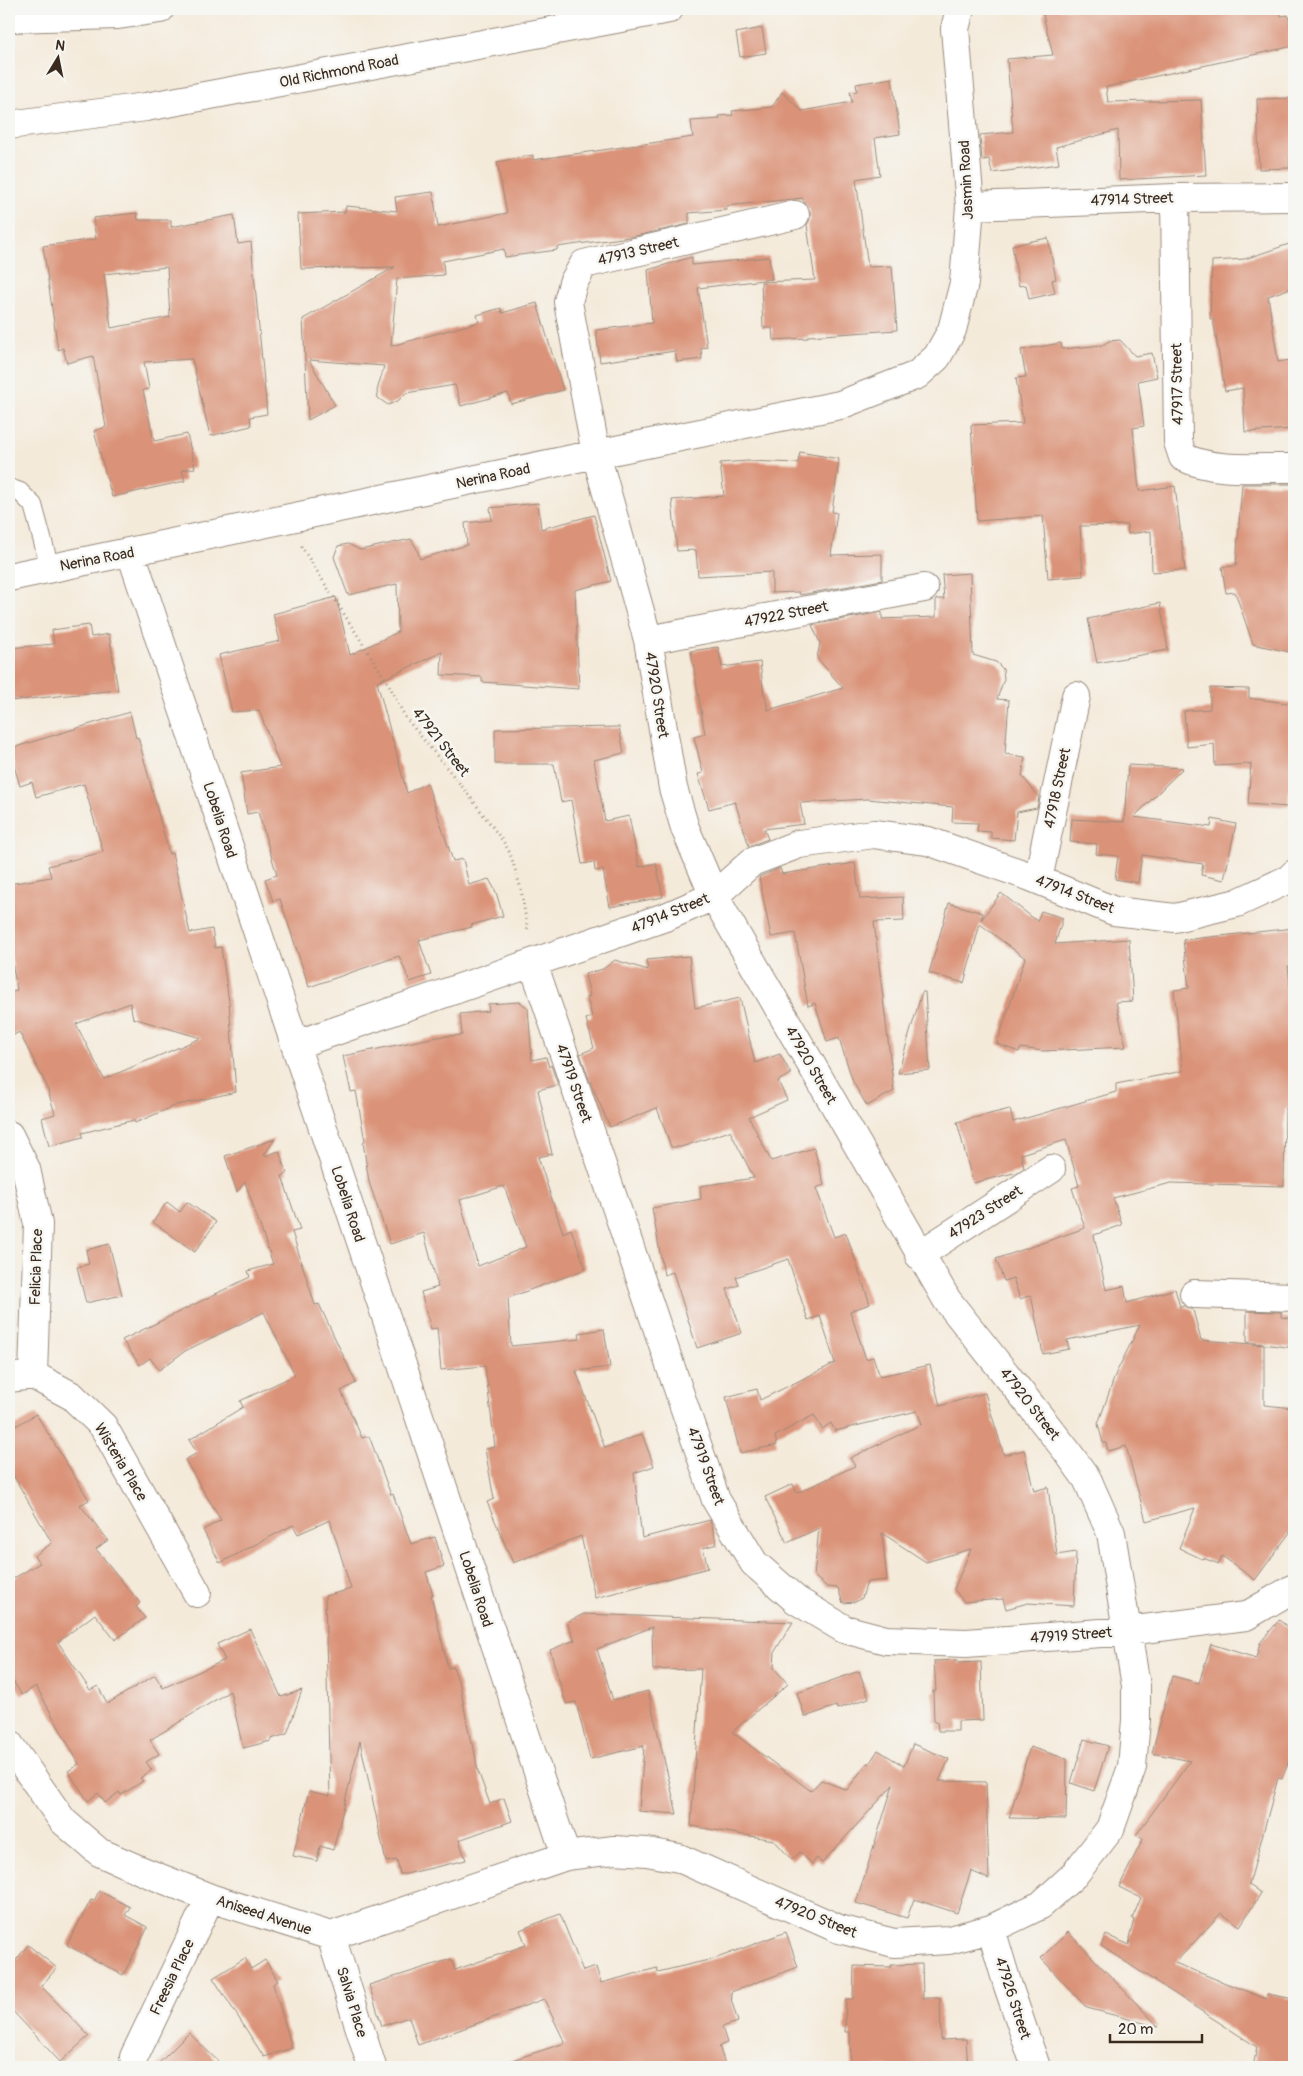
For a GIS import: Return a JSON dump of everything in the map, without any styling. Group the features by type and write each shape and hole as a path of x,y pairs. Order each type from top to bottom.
{"street":[{"path":"9,18 118,15 160,9"},
{"name":"Old Richmond Road","path":"9,124 146,108 669,9"},
{"name":"Jasmin Road","path":"952,330 964,283 970,206 953,16"},
{"name":"47914 Street","path":"970,206 1174,198 1294,197"},
{"name":"47917 Street","path":"1174,198 1178,442 1183,457 1198,464 1226,467 1294,468"},
{"name":"47913 Street","path":"596,454 568,302 573,283 584,264 795,215"},
{"name":"Nerina Road","path":"9,578 596,454 840,405 917,376 937,357 952,330"},
{"name":"47920 Street","path":"566,1856 614,1850 647,1852 679,1858 839,1929 894,1943 949,1940 991,1929 1041,1905 1074,1875 1110,1830 1132,1767 1136,1720 1136,1686 1111,1533 1087,1479 947,1300 919,1255 714,896 685,828 673,788 653,679 648,640 596,454"},
{"name":"Lobelia Road","path":"131,553 566,1856"},
{"name":"47922 Street","path":"648,640 924,588"},
{"name":"47918 Street","path":"1038,880 1076,696"},
{"name":"47914 Street","path":"295,1045 668,916 714,896 752,862 799,844 874,834 928,841 1038,880 1114,911 1175,918 1237,903 1289,879 1294,874"},
{"name":"47919 Street","path":"533,963 716,1500 754,1563 796,1600 844,1628 886,1640 966,1643 1128,1631 1246,1616 1294,1588"},
{"name":"Felicia Place","path":"9,1135 26,1169 38,1224 21,1377"},
{"name":"47923 Street","path":"919,1255 1052,1169"},
{"path":"1194,1294 1294,1297"},
{"name":"Wisteria Place","path":"21,1377 72,1396 103,1426 197,1593"},
{"name":"Aniseed Avenue","path":"9,1744 63,1821 99,1852 210,1898 331,1936 566,1856"},
{"name":"Freesia Place","path":"134,2057 210,1898"},
{"name":"47926 Street","path":"991,1929 1008,1986 1036,2067"},
{"name":"Salvia Place","path":"331,1936 372,2067"}],"lane":[{"path":"9,488 20,492 33,505 50,568"}],"path":[{"name":"47921 Street","path":"285,520 389,685 405,717 503,840 510,853 522,889 533,963"}],"building":[{"path":"1043,9 1280,9 1281,16 1288,15 1294,46 1106,87 1108,102 1201,100 1206,175 1119,180 1118,130 1056,147 1059,164 992,173 989,159 982,160 980,135 1013,132 1007,59 1053,55"},
{"path":"762,28 766,53 740,57 736,33"},
{"path":"892,78 900,134 875,138 880,175 856,179 868,267 892,266 897,330 773,340 772,328 763,328 761,282 815,280 807,225 810,219 810,211 803,198 726,206 727,210 689,213 689,224 636,236 557,247 557,250 505,257 504,249 443,261 444,275 397,279 391,346 479,322 477,315 501,308 502,313 537,303 563,390 511,404 508,393 461,406 455,385 406,393 398,401 388,405 378,398 377,391 384,366 309,360 335,405 308,420 303,319 395,267 301,269 298,214 345,212 346,206 397,211 395,197 433,192 438,227 507,213 497,162 533,155 533,160 693,137 691,121 720,119 719,116 733,115 732,111 772,107 782,92 802,111 852,102 850,92 857,91 856,84"},
{"path":"1294,98 1294,155 1290,156 1290,168 1259,169 1257,99"},
{"path":"137,213 138,220 171,220 171,227 234,215 238,244 251,242 267,414 250,417 251,426 210,436 192,359 144,362 149,389 143,390 154,441 187,434 195,468 182,470 185,481 112,497 94,431 106,427 93,356 67,363 63,348 58,350 43,246 96,239 93,218","holes":["167,267 170,317 111,328 104,274"]},
{"path":"1048,238 1056,279 1052,280 1055,293 1029,299 1026,285 1019,286 1012,245"},
{"path":"1289,244 1294,259 1294,287 1268,296 1278,362 1290,360 1294,382 1294,429 1245,432 1243,388 1225,391 1213,319 1210,319 1212,261 1245,259"},
{"path":"692,257 692,265 769,257 772,279 698,288 707,347 701,348 702,359 677,362 675,351 600,362 596,330 652,323 648,270"},
{"path":"1120,340 1135,356 1152,353 1157,377 1138,381 1144,426 1133,428 1139,491 1175,486 1185,570 1152,572 1151,531 1128,534 1127,525 1080,526 1083,576 1048,579 1043,516 977,521 971,425 1023,423 1016,378 1026,377 1021,350 1061,343 1062,349 1103,345 1109,341"},
{"path":"800,452 839,459 832,512 837,513 831,555 882,554 882,580 800,595 799,592 772,593 772,572 698,576 696,550 677,551 672,500 724,496 720,463 748,461 798,463"},
{"path":"1242,484 1294,484 1294,653 1253,644 1235,592 1226,593 1222,567 1236,566"},
{"path":"538,503 541,529 594,515 611,581 575,590 579,689 482,682 482,677 441,675 442,652 377,682 407,793 427,783 453,861 463,859 469,885 489,879 496,892 503,916 471,925 472,927 419,940 431,975 410,982 399,956 309,987 280,899 273,901 265,879 277,875 258,812 247,814 241,773 280,767 259,710 232,712 219,655 280,641 273,614 336,597 350,655 398,632 397,584 348,595 334,557 338,546 348,544 360,550 411,539 420,559 467,545 465,523 492,520 490,508"},
{"path":"970,573 973,655 996,662 1003,669 1004,679 997,699 1009,700 1005,754 1025,757 1022,776 1039,797 1037,808 1017,812 1014,840 991,838 991,832 977,831 978,823 952,822 953,807 867,799 800,803 804,824 764,829 768,839 749,846 735,802 709,809 698,774 703,773 694,737 705,734 691,651 718,647 722,667 760,662 768,710 843,688 817,658 820,643 812,625 882,612 882,619 936,617 936,599 944,599 942,575"},
{"path":"1160,603 1168,650 1097,663 1088,619"},
{"path":"89,625 91,637 109,634 118,690 9,701 9,648 54,644 52,630"},
{"path":"1210,688 1249,689 1249,698 1294,704 1294,778 1290,777 1288,807 1248,804 1251,764 1215,766 1214,744 1187,747 1184,711 1210,709"},
{"path":"130,712 169,854 172,853 190,933 212,929 215,948 221,947 229,1002 236,1092 177,1105 135,1123 134,1120 82,1133 83,1137 49,1146 42,1118 55,1114 46,1084 19,1032 9,1038 9,994 17,990 9,946 9,884 51,877 48,866 103,852 84,784 36,797 32,782 20,786 9,749","holes":["130,1003 133,1018 201,1038 104,1079 76,1024"]},
{"path":"619,727 624,753 594,760 605,821 629,816 639,867 656,863 663,897 610,907 603,870 595,871 594,862 582,864 571,800 561,802 554,764 495,764 495,729"},
{"path":"1128,765 1183,768 1134,817 1211,827 1212,819 1236,824 1224,880 1201,875 1203,864 1142,855 1138,883 1115,879 1118,856 1096,854 1097,844 1070,842 1072,819 1124,822"},
{"path":"855,863 860,899 903,897 904,921 874,922 894,1091 867,1106 853,1082 839,1038 827,1042 815,1003 808,1006 795,933 771,937 759,877 780,868 782,874"},
{"path":"1001,893 1037,921 1041,911 1063,918 1055,944 1129,939 1133,1001 1116,1002 1126,1047 1043,1051 1021,1048 1019,1052 997,1044 1025,958 980,924 964,983 929,973 949,903 983,913 981,920"},
{"path":"1294,928 1294,966 1288,966 1294,1021 1294,1108 1285,1109 1284,1186 1171,1183 1113,1198 1122,1225 1094,1235 1106,1290 1124,1286 1127,1303 1175,1289 1180,1307 1184,1306 1193,1310 1201,1340 1264,1345 1264,1405 1294,1408 1294,1527 1255,1580 1222,1556 1219,1564 1202,1559 1179,1548 1195,1508 1146,1521 1126,1446 1108,1451 1106,1443 1103,1443 1098,1424 1116,1373 1140,1325 1067,1340 1069,1349 1043,1354 1031,1295 1020,1299 1013,1278 1004,1281 996,1259 1085,1228 1072,1188 1079,1186 1066,1140 1021,1154 1024,1168 1018,1172 973,1183 957,1122 1010,1109 1013,1122 1116,1092 1116,1084 1183,1071 1174,990 1189,988 1183,940"},
{"path":"689,956 695,1008 740,998 755,1063 780,1054 791,1074 778,1081 787,1100 749,1117 771,1161 814,1148 824,1185 816,1188 834,1237 846,1233 870,1304 850,1311 866,1359 873,1357 880,1376 930,1365 940,1406 985,1393 1004,1455 1024,1450 1034,1491 1048,1487 1057,1555 1076,1552 1074,1606 1028,1603 1006,1609 1003,1599 964,1602 954,1589 971,1549 926,1562 882,1533 887,1580 867,1582 862,1598 855,1602 843,1603 838,1588 827,1587 814,1576 819,1528 787,1543 765,1497 793,1484 797,1493 855,1466 850,1458 922,1424 917,1411 835,1431 831,1423 822,1429 814,1415 775,1436 777,1445 740,1453 726,1397 757,1389 760,1400 835,1363 820,1316 808,1320 788,1259 736,1277 739,1285 727,1289 742,1333 697,1348 673,1272 664,1275 652,1208 701,1199 700,1186 754,1178 730,1131 681,1147 671,1147 657,1108 610,1127 580,1054 594,1048 586,1019 592,1017 587,997 590,996 585,974 603,969 615,960 648,970 646,960"},
{"path":"922,992 925,992 930,1070 898,1073"},
{"path":"520,1002 528,1008 532,1060 546,1057 549,1067 551,1065 558,1085 538,1090 552,1154 538,1157 563,1233 571,1229 586,1269 508,1298 511,1346 580,1339 579,1333 604,1329 610,1367 576,1371 605,1448 642,1434 654,1466 634,1473 642,1538 710,1520 717,1544 703,1548 708,1568 595,1598 581,1536 513,1563 487,1502 494,1499 485,1449 495,1447 485,1366 441,1370 437,1328 431,1329 421,1292 438,1287 424,1233 390,1244 369,1182 363,1142 365,1141 356,1091 351,1092 343,1056 437,1037 462,1035 460,1014 489,1011 488,1004","holes":["504,1186 526,1247 478,1266 460,1200"]},
{"path":"275,1139 264,1155 279,1151 287,1174 282,1176 300,1230 292,1232 315,1305 319,1304 356,1383 341,1391 362,1438 369,1436 411,1544 435,1537 444,1566 426,1572 433,1595 431,1595 448,1668 453,1667 460,1686 471,1744 473,1744 478,1771 490,1804 504,1798 512,1821 459,1840 466,1860 406,1874 400,1874 397,1860 386,1862 360,1741 333,1850 320,1846 317,1861 293,1856 309,1791 330,1796 325,1596 351,1589 330,1520 298,1534 293,1525 220,1563 203,1530 221,1520 185,1460 197,1453 189,1440 243,1407 240,1401 295,1375 264,1312 185,1351 159,1370 150,1358 140,1365 122,1340 250,1277 248,1271 273,1264 245,1182 237,1192 225,1156"},
{"path":"167,1202 180,1212 187,1202 216,1222 195,1252 153,1222"},
{"path":"109,1244 122,1295 86,1303 77,1267 89,1264 86,1250"},
{"path":"1247,1311 1281,1312 1281,1317 1294,1319 1294,1348 1247,1342"},
{"path":"36,1414 89,1500 80,1505 108,1540 96,1549 140,1603 136,1607 145,1618 115,1640 95,1614 58,1642 90,1690 98,1686 107,1704 155,1675 163,1688 225,1660 217,1644 250,1629 281,1697 302,1690 287,1734 271,1739 271,1741 243,1748 230,1691 150,1740 159,1754 146,1762 152,1770 140,1778 143,1781 121,1795 119,1792 105,1803 98,1793 88,1801 68,1771 79,1764 36,1686 22,1695 9,1675 9,1581 40,1563 34,1556 52,1543 9,1468 9,1430"},
{"path":"584,1614 793,1622 775,1651 774,1668 788,1684 732,1732 811,1791 821,1780 847,1790 878,1750 904,1766 913,1744 949,1759 939,1781 986,1782 989,1879 971,1871 957,1913 914,1899 907,1918 856,1903 893,1785 822,1863 817,1858 812,1864 800,1852 792,1860 774,1840 691,1826 701,1669 653,1670 652,1627 597,1649 613,1700 648,1691 677,1814 639,1811 644,1746 590,1759 576,1702 566,1704 550,1650 575,1640 567,1622"},
{"path":"1279,1620 1294,1632 1294,1748 1282,1779 1278,1778 1249,1885 1261,1893 1240,1926 1221,1913 1175,1963 1266,1999 1267,1994 1294,1999 1294,2067 1253,2067 1257,2047 1101,1946 1106,1935 1130,1945 1129,1938 1134,1920 1132,1919 1141,1898 1119,1887 1143,1839 1136,1835 1190,1761 1152,1753 1172,1676 1199,1683 1211,1644 1256,1658 1260,1643"},
{"path":"958,1660 958,1663 981,1662 983,1720 958,1721 958,1731 938,1731 937,1722 934,1722 933,1691 936,1691 934,1661"},
{"path":"859,1671 869,1698 837,1709 836,1706 805,1717 797,1693"},
{"path":"1084,1739 1108,1746 1094,1791 1071,1783"},
{"path":"1030,1747 1067,1759 1066,1819 1009,1818"},
{"path":"99,1891 130,1907 125,1915 147,1927 123,1975 67,1945 91,1900 94,1901"},
{"path":"560,1914 583,1971 596,1967 601,1983 657,1968 658,1972 717,1958 786,1932 798,1967 731,1992 731,1999 738,2022 722,2027 727,2043 719,2046 726,2067 507,2067 506,2062 565,2043 544,1999 418,2045 409,2017 382,2026 369,1985 451,1959 455,1970 526,1945 520,1930"},
{"path":"1068,1932 1159,2027 1087,2008 1041,1958"},
{"path":"28,1945 57,1968 41,1986 89,2036 60,2062 9,2007 9,1969"},
{"path":"245,1958 251,1969 265,1960 278,1981 273,1984 292,2048 264,2057 213,1978"},
{"path":"922,1964 923,1998 940,1998 941,2040 966,2039 968,2067 851,2067 850,2032 845,2032 846,1999 853,1999 854,1966 891,1967 891,1965"},
{"path":"189,2033 224,2067 155,2067"}]}
